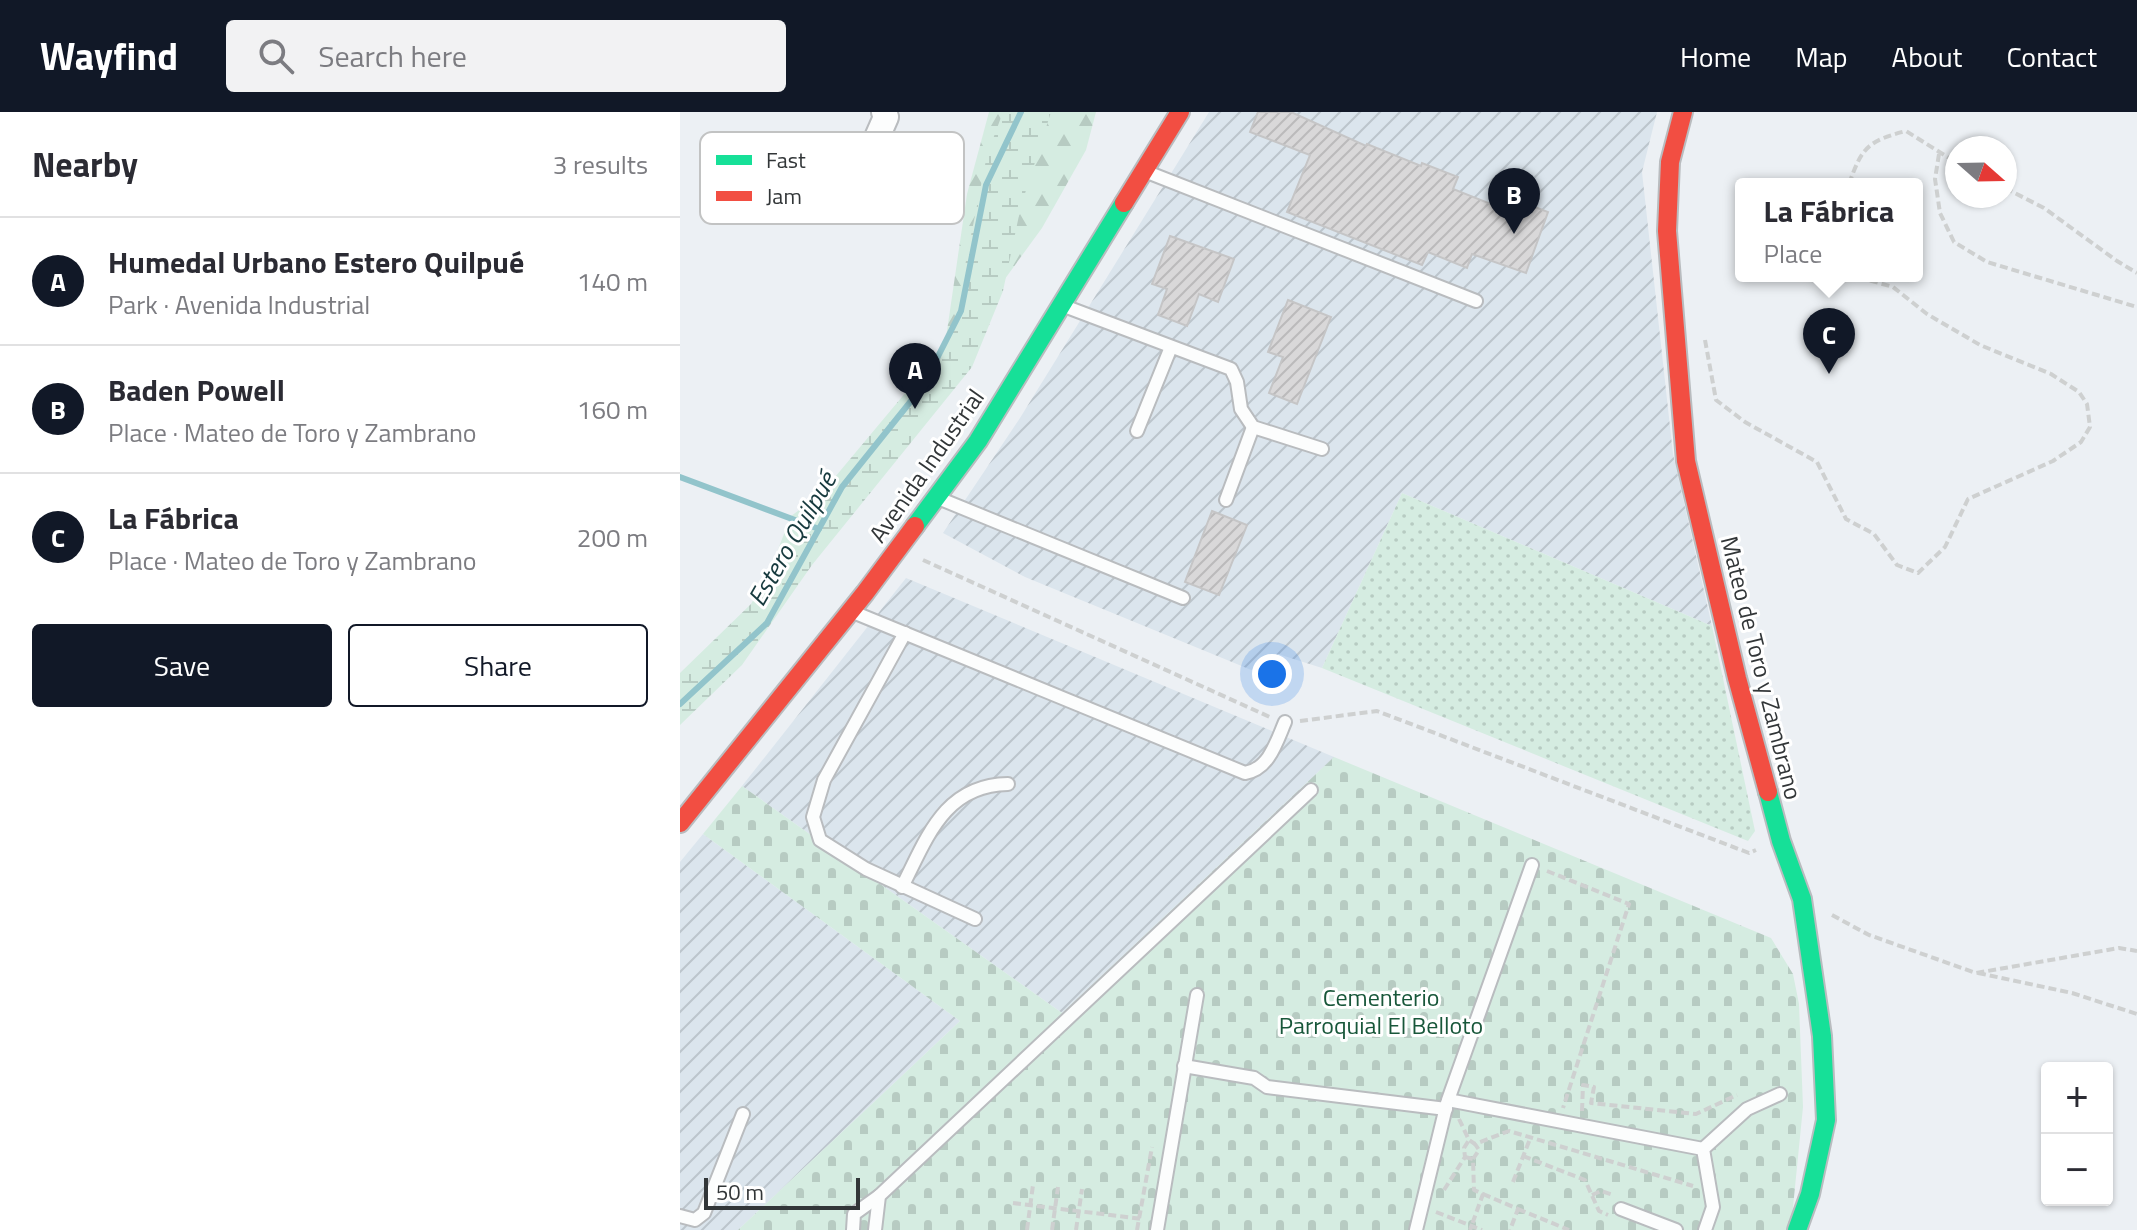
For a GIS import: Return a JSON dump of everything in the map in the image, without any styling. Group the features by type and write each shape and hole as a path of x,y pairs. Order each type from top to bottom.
{"street":[{"path":"879,132 886,117 884,112"},
{"name":"Avenida Industrial","path":"680,823 851,611 978,441 1180,112"},
{"name":"Mateo de Toro y Zambrano","path":"1683,112 1670,162 1667,231 1686,461 1737,678 1781,841 1802,899 1822,1036 1826,1120 1810,1194 1797,1230"}],"lane":[{"path":"1144,171 1476,301"},
{"path":"1061,305 1231,369 1237,382 1241,409 1253,427 1322,449"},
{"path":"1137,431 1171,347"},
{"path":"1226,500 1253,427"},
{"path":"937,497 1183,598"},
{"path":"851,611 1245,773 1256,771 1265,763 1285,722"},
{"path":"905,633 824,780 813,817 820,840 866,869 975,919"},
{"path":"902,887 935,823 966,793 986,785 1008,784"},
{"path":"853,1230 854,1214 879,1196 1311,790"},
{"path":"1416,1230 1447,1105 1532,865"},
{"path":"1157,1230 1197,995"},
{"path":"1184,1066 1254,1078 1267,1087 1447,1105 1559,1121 1703,1149"},
{"path":"1703,1149 1747,1109 1780,1094"},
{"path":"680,1216 695,1220 704,1213 743,1114"},
{"path":"1703,1149 1713,1207 1705,1230"},
{"path":"875,1230 879,1196"},
{"path":"1621,1209 1676,1230"}],"path":[{"path":"1851,178 1858,159 1876,139 1906,131 1945,157"},
{"path":"1939,154 1935,179 1940,213 1954,242 1987,262 2137,307"},
{"path":"2017,194 2044,208 2137,273"},
{"path":"1703,326 1716,400 1745,422 1817,462 1846,519 1874,534 1897,565 1918,573 1945,547 1968,499 2053,461 2081,442 2090,427 2087,404 2079,392 2051,374 1980,345 1927,314 1893,287 1875,282"},
{"path":"899,549 1262,715 1285,722 1377,711 1749,853 1781,841"},
{"path":"1532,865 1629,904 1559,1121"},
{"path":"1802,899 1869,935 1976,973 2072,993 2137,1014"},
{"path":"1976,973 2119,948 2137,951"},
{"path":"1581,1126 1583,1085 1594,1087 1591,1103 1696,1114 1741,1093 1747,1109"},
{"path":"1447,1105 1455,1112 1469,1140 1479,1150 1473,1159 1474,1190 1569,1230"},
{"path":"1475,1144 1509,1131 1711,1192"},
{"path":"1513,1182 1530,1139"},
{"path":"1435,1211 1448,1180 1465,1157 1464,1148 1469,1140"},
{"path":"1137,1230 1152,1147"},
{"path":"1523,1156 1585,1180 1599,1211 1613,1217 1621,1209 1615,1196 1601,1191 1592,1195"},
{"path":"1465,1157 1473,1159"},
{"path":"1027,1230 1033,1185"},
{"path":"1052,1230 1058,1187"},
{"path":"1076,1230 1082,1189"},
{"path":"1471,1228 1483,1194"},
{"path":"1423,1199 1435,1211 1482,1230"},
{"path":"1013,1203 1147,1220 1157,1230"},
{"path":"1510,1230 1518,1209"}],"shaded area":[{"path":"1209,112 1657,112 1642,172 1673,454 1712,626 1402,493 1322,668 1278,654 1266,676 1025,577 943,533 1020,418"},
{"path":"906,578 1334,757 1062,1013 742,786"},
{"path":"703,834 960,1021 738,1230 680,1230 680,862"}],"green space":[{"path":"989,112 1096,112 1086,150 1042,228 942,365 964,224 967,194"},
{"path":"1003,112 1051,112 1021,206 1003,291 972,367 812,565 742,665 680,725 680,673 751,604 768,575 791,516 820,495 947,343 965,289 964,271 987,155"},
{"path":"1402,493 1712,626 1755,831 1748,841 1322,668"},
{"name":"Cementerio Parroquial El Belloto","path":"1334,757 1771,938 1793,974 1799,1004 1803,1107 1788,1230 738,1230 960,1021 703,834 742,786 1062,1013"}],"building":[{"path":"1258,112 1291,112 1366,146 1458,177 1453,189 1498,207 1503,195 1548,212 1526,273 1472,254 1467,268 1428,252 1422,265 1287,212 1310,155 1250,132"},
{"path":"1170,236 1234,259 1218,302 1199,294 1187,326 1158,315 1167,289 1152,284"},
{"path":"1288,300 1331,317 1297,404 1269,393 1283,357 1268,352"},
{"path":"1212,511 1247,525 1219,595 1185,582"}],"waterway":[{"name":"Estero Quilpué","path":"680,704 767,623 842,487 923,386 961,311 986,185 1021,112"},
{"path":"680,477 819,529"}],"traffic: fast":[{"path":"915,526 978,441 1124,203"},
{"path":"1768,792 1781,841 1802,899 1822,1036 1826,1120 1810,1194 1797,1230"}],"traffic: jam":[{"path":"1124,203 1180,112"},
{"path":"1683,112 1670,162 1667,231 1686,461 1737,678 1768,792"},
{"path":"680,823 915,526"}],"place":[{"name":"Baden Powell","path":"1514,234"},
{"name":"La Fábrica","path":"1829,374"},
{"name":"Humedal Urbano Estero Quilpué","path":"915,409"}]}
